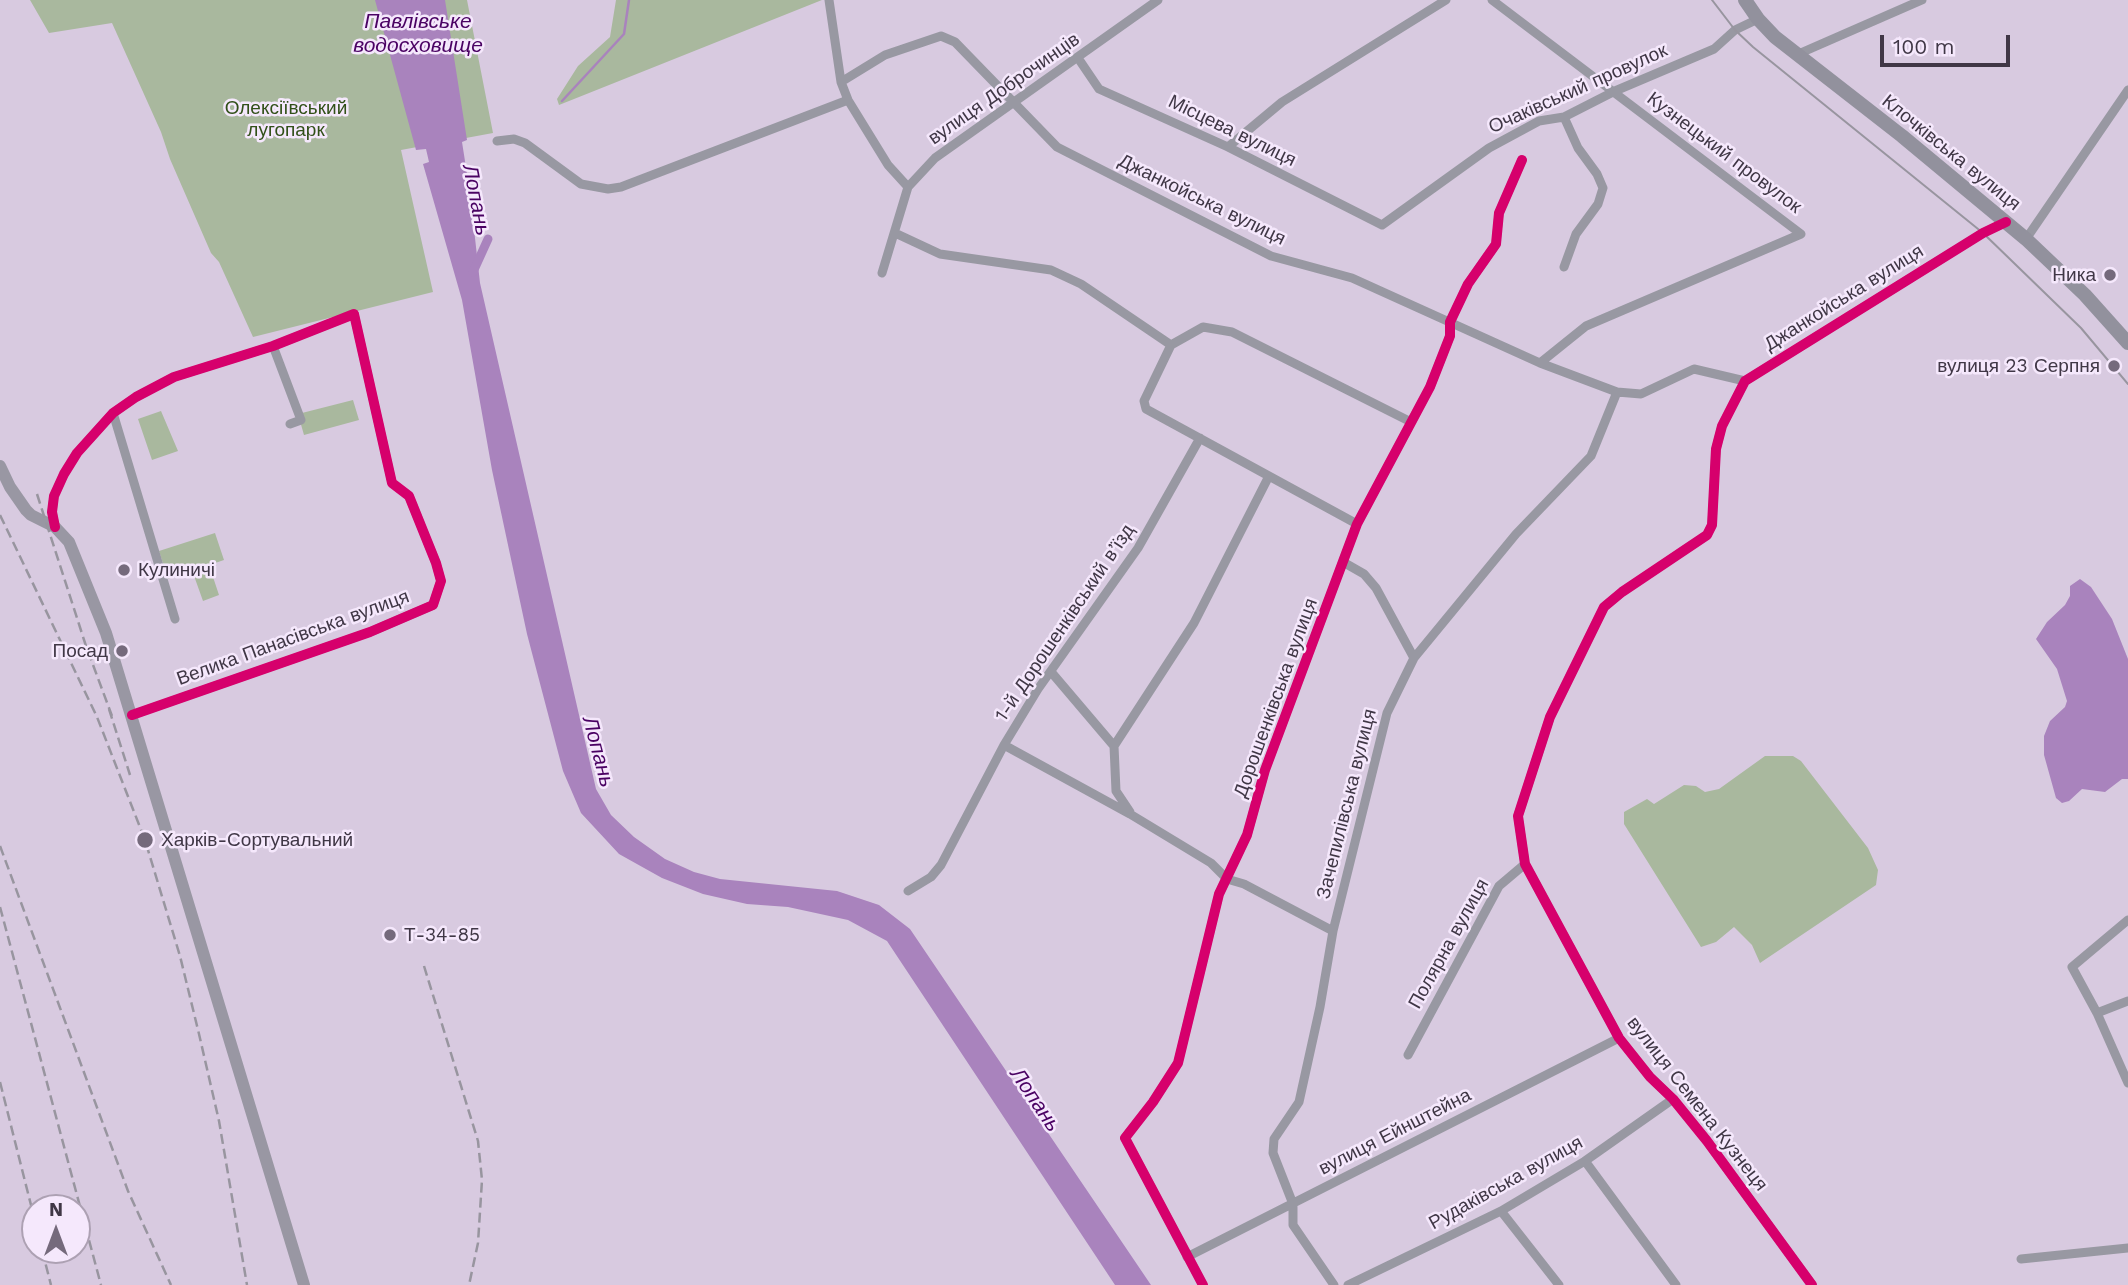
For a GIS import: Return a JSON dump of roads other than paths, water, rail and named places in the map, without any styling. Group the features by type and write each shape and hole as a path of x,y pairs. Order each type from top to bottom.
{"main road":[{"name":"Клочківська вулиця","path":"1745,0 1758,19 1796,55 1902,136 2026,239 2084,295 2128,343"}],"street":[{"path":"829,0 841,82 848,100 888,166 908,187 882,273"},
{"name":"вулиця Доброчинців","path":"908,187 935,158 1158,0"},
{"path":"1228,147 1282,102 1447,0"},
{"name":"Кузнецький провулок","path":"1492,0 1801,234 1586,326 1540,363"},
{"path":"1796,55 1922,0"},
{"name":"Очаківський провулок","path":"1382,225 1489,148 1539,121 1564,117 1615,91 1714,49 1735,30 1758,19"},
{"name":"Джанкойська вулиця","path":"841,82 885,55 941,36 956,42 1057,147 1271,256 1352,278 1540,363 1617,392 1641,394 1694,369 1745,381 1983,233 2006,222"},
{"name":"Місцева вулиця","path":"1078,58 1099,89 1228,147 1382,225"},
{"path":"2026,239 2128,90"},
{"path":"497,141 514,139 534,148 581,184 621,187 848,100"},
{"path":"1564,117 1578,149 1597,174 1603,188 1598,204 1576,234 1564,267"},
{"name":"Дорошенківська вулиця","path":"1203,1285 1125,1138 1178,1063 1219,894 1247,835 1265,770 1357,524 1430,387 1450,336 1450,322 1468,284 1496,244 1499,213 1522,160"},
{"path":"895,233 940,254 1051,270 1081,284 1171,345"},
{"name":"Велика Панасівська вулиця","path":"55,527 52,512 54,496 64,474 77,453 113,413 174,377 273,346 355,314 393,482 409,496 441,581 433,605 370,632 132,715"},
{"path":"1357,524 1146,409 1144,401 1171,345 1203,327 1231,332 1411,422"},
{"path":"273,346 301,420 290,424"},
{"path":"1525,864 1518,816 1550,717 1604,607 1707,536 1713,525 1716,449 1722,426 1745,381"},
{"name":"Зачепилівська вулиця","path":"1293,1204 1273,1153 1274,1139 1299,1102 1333,931 1387,713 1414,658 1516,534 1591,457 1617,392"},
{"path":"113,413 175,619"},
{"name":"1-й Дорошенківський в’їзд","path":"908,891 931,877 940,865 1004,745 1038,689 1052,673 1138,548 1200,438"},
{"path":"0,466 26,510 55,527 69,542 106,632 304,1285"},
{"path":"1130,814 1116,791 1114,747 1194,623 1269,476"},
{"path":"1343,562 1364,574 1376,589 1414,658"},
{"path":"1052,673 1114,747"},
{"path":"1004,745 1130,814 1211,863 1227,879 1244,884 1333,931"},
{"name":"вулиця Семена Кузнеця","path":"1525,864 1619,1038 1707,1141 1812,1285"},
{"name":"Полярна вулиця","path":"1408,1055 1499,886 1525,864"},
{"path":"2128,920 2072,967 2097,1013 2128,1083"},
{"path":"2097,1013 2128,1001"},
{"name":"вулиця Ейнштейна","path":"1187,1257 1619,1038"},
{"name":"Рудаківська вулиця","path":"1348,1285 1500,1211 1585,1161 1673,1099"},
{"path":"1585,1161 1675,1285"},
{"path":"1293,1204 1293,1225 1334,1285"},
{"path":"1500,1211 1559,1285"},
{"path":"2021,1259 2128,1248"}],"water":[{"name":"Павлівське водосховище","path":"375,0 445,0 467,140 462,142 480,283 596,789 611,815 634,837 665,859 694,872 720,879 837,891 879,905 910,929 1151,1285 1115,1285 887,941 848,920 788,907 747,904 703,894 662,878 619,854 581,813 563,771 527,634 492,470 462,300 423,164 429,162 426,149 416,150"},
{"path":"2080,579 2091,587 2112,619 2128,659 2128,779 2122,779 2105,792 2082,789 2069,801 2062,803 2056,798 2044,755 2044,736 2050,721 2065,707 2067,701 2057,669 2036,639 2047,622 2065,605 2070,596 2070,586"}],"waterway":[{"path":"562,101 624,34 629,0"},
{"name":"Лопань","path":"473,272 488,239"}],"tram line":[{"path":"1712,0 1735,30 1753,47 1983,233 2081,328 2128,384"}],"railway":[{"path":"37,494 86,646 112,716"},
{"path":"0,515 97,717 145,840 180,956 219,1121 247,1285"},
{"path":"109,709 130,775"},
{"path":"0,846 128,1191 171,1285"},
{"path":"0,907 101,1285"},
{"path":"424,966 478,1141 482,1180 478,1243 469,1285"},
{"path":"0,1082 28,1194"},
{"path":"46,1264 51,1285"}],"place":[{"name":"Ника","path":"2110,275"},
{"name":"вулиця 23 Серпня","path":"2114,366"},
{"name":"Кулиничі","path":"124,570"},
{"name":"Посад","path":"122,651"},
{"name":"Харків-Сортувальний","path":"145,840"},
{"name":"Т-34-85","path":"390,935"}],"park label":[{"name":"Олексіївський лугопарк","path":"286,119"}]}
